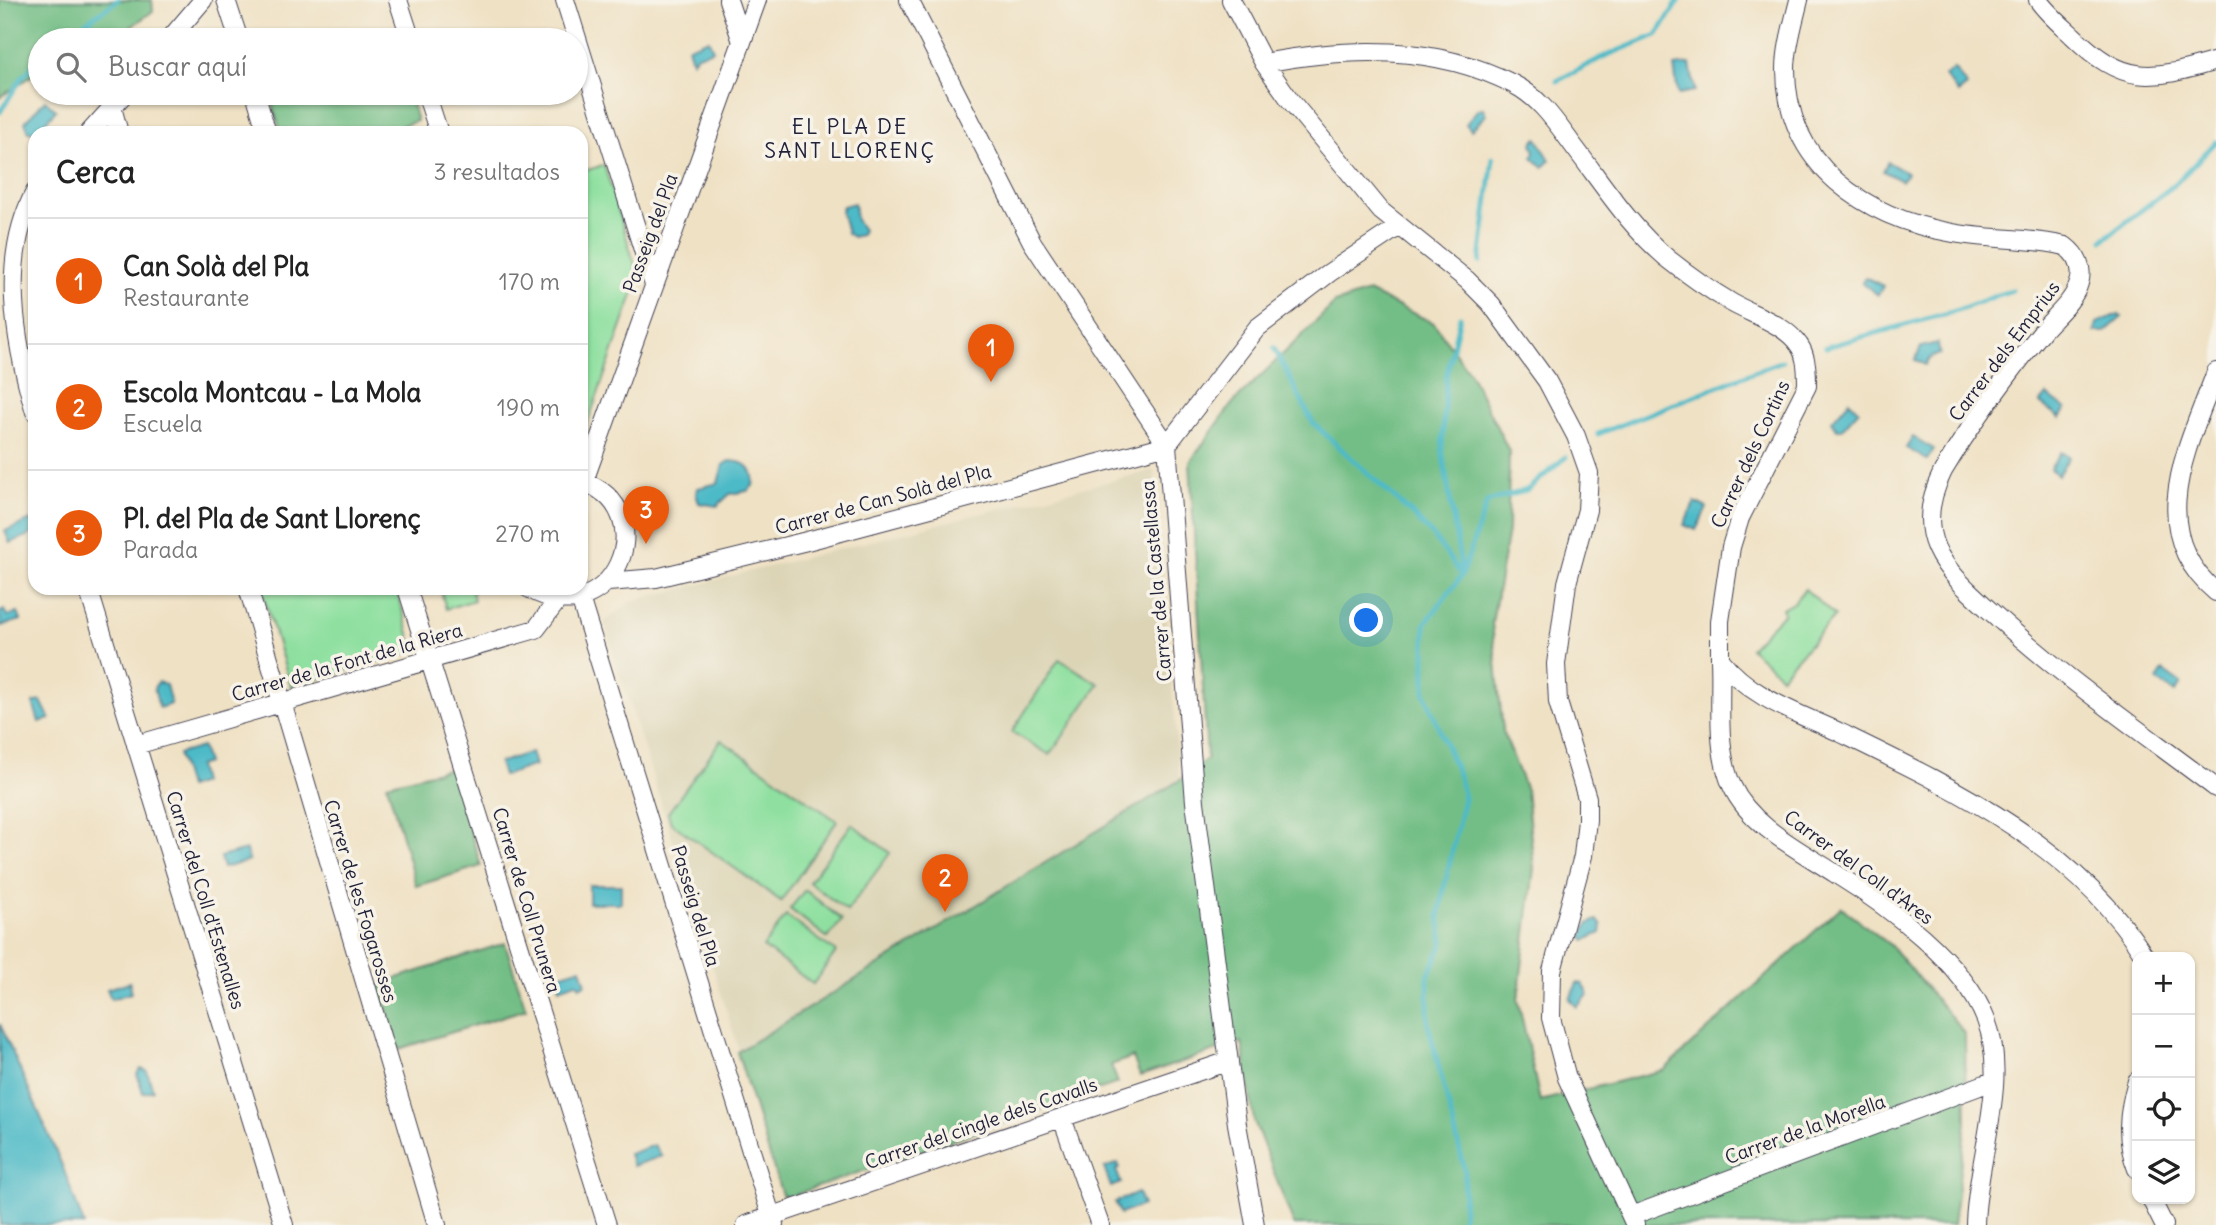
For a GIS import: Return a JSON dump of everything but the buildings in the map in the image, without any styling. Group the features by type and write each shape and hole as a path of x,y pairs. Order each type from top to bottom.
{"street":[{"path":"179,28 203,0"},
{"path":"226,0 235,28"},
{"path":"398,0 407,28"},
{"path":"565,0 574,28"},
{"path":"728,0 742,43"},
{"name":"Passeig del Pla","path":"588,467 757,0"},
{"name":"Carrer de la Castellassa","path":"909,0 1032,242 1167,444 1195,802 1229,1061 1255,1225"},
{"path":"1231,0 1264,63 1320,139 1398,227 1467,280 1491,304 1547,381 1576,436 1589,472 1587,510 1567,583 1556,664 1558,702 1587,798 1587,820 1583,856 1552,971 1551,1018 1567,1078 1633,1221"},
{"name":"Carrer dels Emprius","path":"1798,0 1786,67 1788,92 1799,136 1825,172 1847,191 1921,227 2065,246 2075,253 2081,272 2079,285 2068,302 2043,330 1943,471 1933,495 1931,510 1932,536 1937,551 1960,581 2020,638 2216,788"},
{"path":"2038,0 2100,62 2115,69 2152,76 2216,61"},
{"name":"Carrer dels Cortins","path":"1264,63 1361,51 1413,53 1467,66 1515,85 1548,111 1621,209 1667,258 1725,298 1784,331 1800,345 1806,365 1807,386 1740,518 1731,547 1720,621 1720,659"},
{"path":"588,74 654,285"},
{"path":"259,105 265,126"},
{"path":"430,105 437,126"},
{"path":"95,126 112,107"},
{"path":"112,107 117,126"},
{"path":"28,204 12,234 3,275 7,318 28,388"},
{"path":"1167,444 1257,328 1329,273 1398,227"},
{"path":"2216,372 2183,463 2175,500 2185,553 2191,565 2216,592"},
{"name":"Carrer de Can Solà del Pla","path":"608,582 656,578 795,544 1167,444"},
{"path":"588,484 612,501 623,523 623,553 608,582 588,593"},
{"name":"Carrer del Coll d'Estenalles","path":"90,595 284,1225"},
{"name":"Carrer de les Fogarosses","path":"250,595 437,1225"},
{"name":"Carrer de Coll Prunera","path":"409,595 607,1225"},
{"path":"539,595 558,600 585,595"},
{"name":"Passeig del Pla","path":"580,598 773,1221"},
{"name":"Carrer de la Font de la Riera","path":"136,745 536,629 558,600"},
{"path":"1720,659 1749,688 1944,783 2012,824 2111,911 2141,952"},
{"name":"Carrer del Coll d'Ares","path":"1720,659 1725,763 1732,787 1748,810 1777,834 1905,923 1953,970 1986,1020 1994,1049 1993,1081 1978,1182 1975,1225"},
{"name":"Carrer del cingle dels Cavalls","path":"746,1225 773,1221 1229,1061"},
{"name":"Carrer de la Morella","path":"1633,1221 1993,1081"},
{"path":"2132,1102 2128,1119 2132,1150"},
{"path":"1062,1118 1100,1225"},
{"path":"2154,1204 2164,1225"}],"shaded area":[{"path":"1154,470 1180,780 1212,1049 1140,1076 1133,1057 1111,1065 1118,1083 785,1197 604,622 632,601"}],"green space":[{"path":"0,0 152,0 153,11 130,28 28,28 28,78 0,97"},
{"path":"273,105 412,105 417,121 401,126 279,126"},
{"path":"604,165 639,278 588,422 588,170"},
{"path":"1368,292 1434,323 1471,375 1509,451 1508,531 1492,623 1503,731 1526,790 1534,868 1518,1000 1540,1101 1664,1070 1841,907 1890,945 1965,1033 1966,1123 1953,1225 1294,1225 1254,1121 1242,1042 1140,1076 1133,1057 1111,1065 1118,1083 788,1197 782,1195 737,1052 1180,780 1207,759 1190,462 1232,404 1335,303"},
{"path":"1805,589 1835,616 1781,676 1750,648 1784,613 1782,609 1794,602"},
{"path":"263,595 398,595 414,651 291,687"},
{"path":"442,595 473,595 474,600 446,609"},
{"path":"1059,659 1099,684 1050,755 1012,732"},
{"path":"721,740 837,821 781,901 671,823 668,813"},
{"path":"451,768 481,866 416,886 387,784"},
{"path":"852,824 890,853 847,911 809,882"},
{"path":"805,890 842,920 828,938 790,909"},
{"path":"786,916 836,952 813,984 763,947"},
{"path":"505,943 526,1009 399,1049 379,984"}],"water":[{"path":"709,39 713,50 697,55 692,61 688,47"},
{"path":"1690,64 1695,91 1678,94 1674,66"},
{"path":"1954,69 1967,86 1958,93 1945,76"},
{"path":"40,105 50,105 56,110 42,126 28,126 28,130 25,122"},
{"path":"1483,108 1486,115 1471,130 1466,124 1478,109"},
{"path":"1537,138 1550,160 1543,167 1532,157 1535,152 1532,143"},
{"path":"1888,162 1907,173 1902,181 1883,171"},
{"path":"854,203 856,220 863,230 861,235 853,237 847,233 841,211 843,206"},
{"path":"1865,277 1883,286 1878,295 1862,283"},
{"path":"2119,314 2122,317 2105,332 2095,332 2097,323"},
{"path":"1937,343 1940,354 1930,358 1925,365 1915,360 1921,347"},
{"path":"2047,395 2066,409 2060,418 2040,403"},
{"path":"1849,401 1859,410 1842,429 1837,429 1832,421"},
{"path":"1913,437 1934,449 1927,460 1906,448"},
{"path":"2061,452 2069,457 2058,475 2050,469"},
{"path":"729,461 748,467 753,475 753,486 747,491 730,494 717,506 699,503 696,494 698,488 718,483 723,465"},
{"path":"1695,502 1707,508 1696,530 1684,525"},
{"path":"28,521 28,536 10,543 5,531"},
{"path":"4,610 7,616 18,613 21,620 1,626 0,612"},
{"path":"2163,671 2181,684 2175,693 2157,680"},
{"path":"158,682 166,685 171,704 159,708 154,688"},
{"path":"41,701 50,719 39,722 33,703"},
{"path":"202,747 207,763 198,766 202,783 188,788 178,754"},
{"path":"531,752 535,765 503,776 499,763"},
{"path":"246,850 249,861 223,868 220,857"},
{"path":"589,885 621,885 621,903 589,903"},
{"path":"1597,920 1602,925 1601,933 1585,940 1582,935 1588,924"},
{"path":"581,968 586,984 580,986 576,982 560,988 556,976"},
{"path":"130,982 131,993 111,999 107,989"},
{"path":"1577,983 1583,984 1589,994 1577,1007 1570,999"},
{"path":"0,1024 62,1165 84,1225 0,1225"},
{"path":"141,1069 147,1071 153,1090 143,1093 137,1074"},
{"path":"654,1145 662,1156 633,1166 629,1154"},
{"path":"1118,1163 1120,1168 1116,1170 1121,1183 1111,1187 1104,1168"},
{"path":"1138,1193 1143,1205 1120,1214 1115,1202"}],"waterway":[{"path":"77,28 118,0"},
{"path":"1557,81 1605,56 1657,35 1679,0"},
{"path":"0,112 28,71"},
{"path":"2103,240 2174,185 2216,142"},
{"path":"1480,262 1493,158"},
{"path":"1826,347 1952,312 2012,290"},
{"path":"1460,317 1446,377 1442,450 1462,573"},
{"path":"1274,348 1313,423 1411,513 1433,536 1462,575 1425,624 1425,694 1459,777 1464,798 1439,917 1443,943 1428,976 1428,1024 1465,1171 1462,1225"},
{"path":"1598,434 1782,361"},
{"path":"1463,572 1487,502 1527,490 1566,457"}],"place":[{"name":"Can Solà del Pla","path":"991,382"},
{"name":"Pl. del Pla de Sant Llorenç","path":"646,544"},
{"name":"Escola Montcau - La Mola","path":"945,912"}],"district":[{"name":"EL PLA DE SANT LLORENÇ","path":"850,138"}]}
